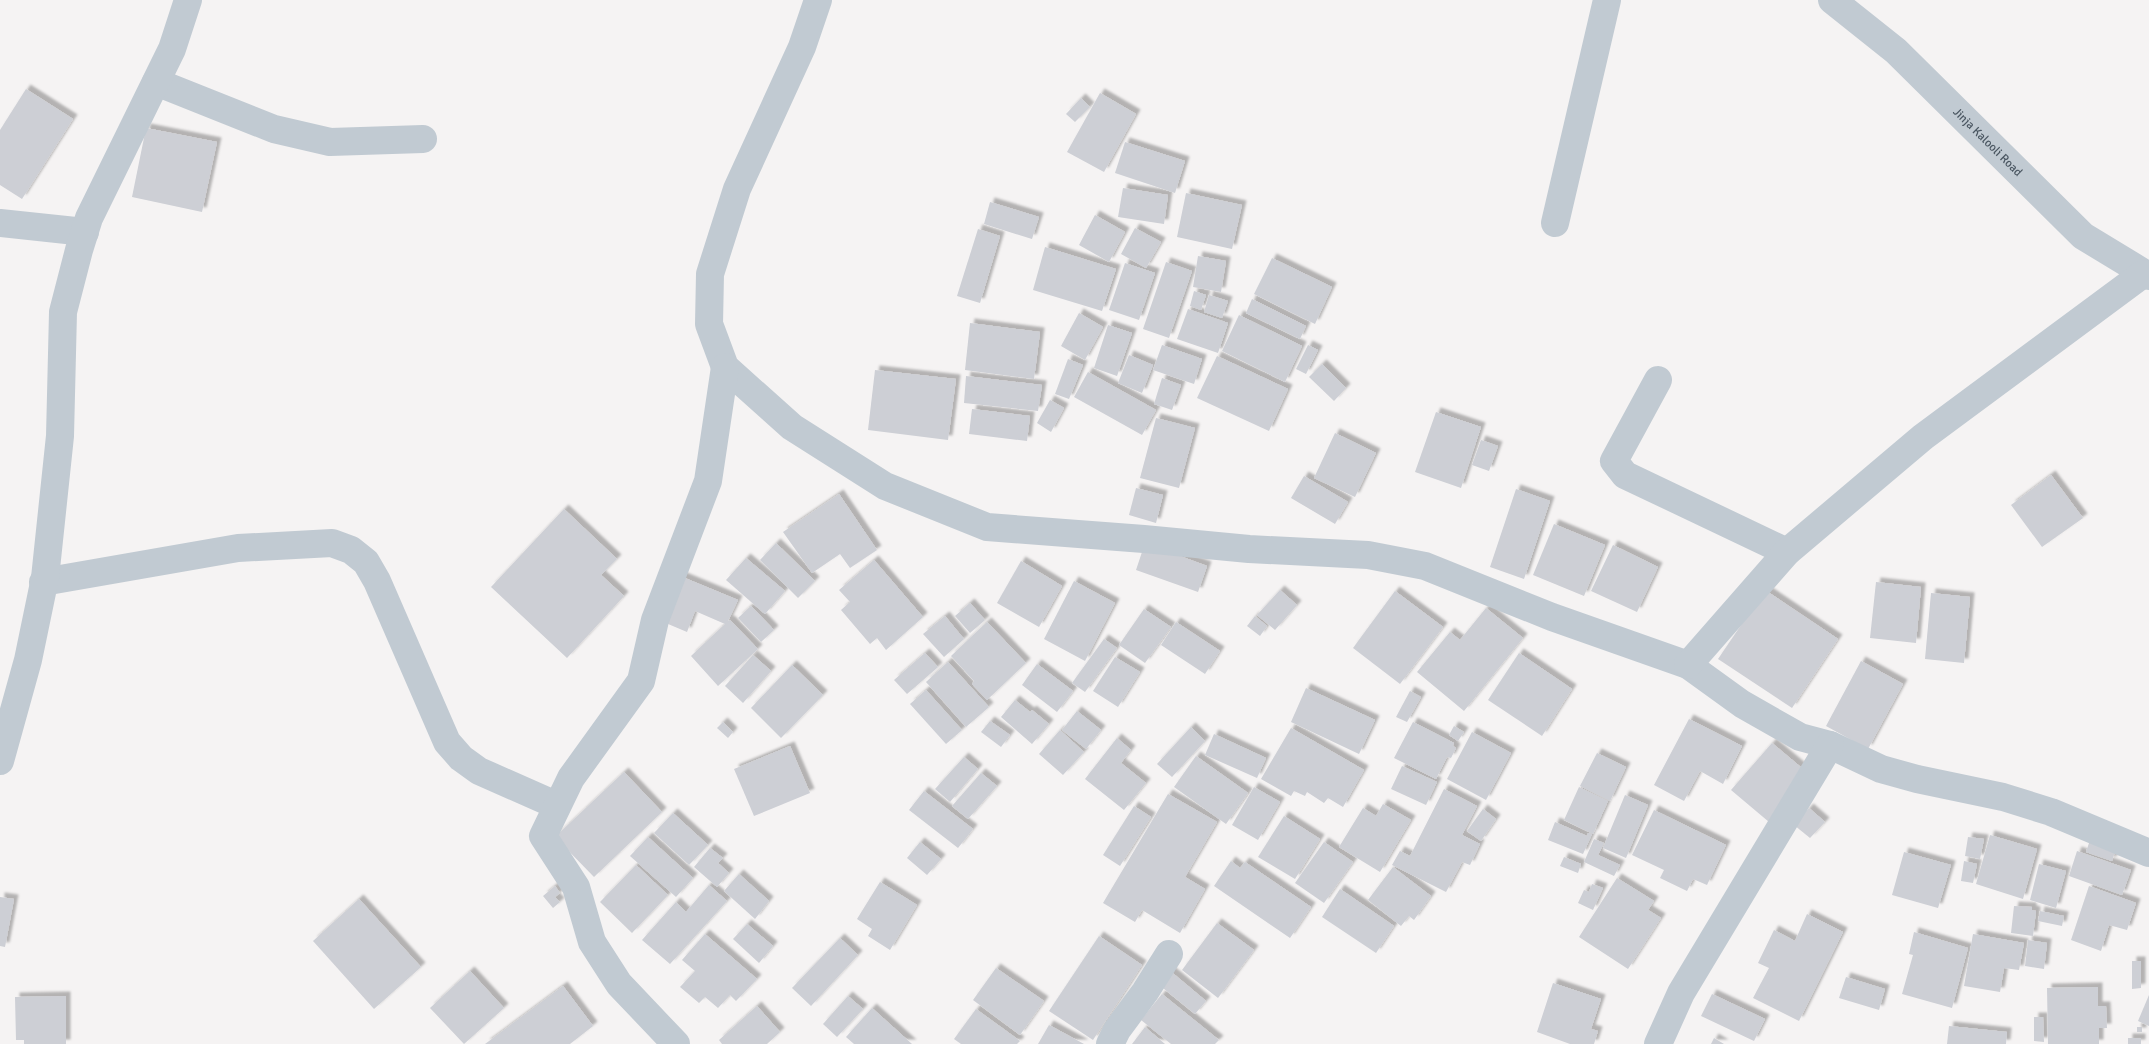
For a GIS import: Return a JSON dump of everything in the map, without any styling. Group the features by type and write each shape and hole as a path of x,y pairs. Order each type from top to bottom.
{"street":[{"path":"1,752 28,660 43,582 60,436 64,312 89,218 172,49 188,0"},
{"path":"818,0 802,46 737,189 710,274 709,324 725,366 792,426 885,486 987,527 1144,539 1250,550 1377,557 1433,569 1552,617 1688,665 1742,704 1800,737 1830,745 1881,769 2003,797 2051,812 2149,853"},
{"path":"1555,223 1607,0"},
{"name":"Jinja Kalooli Road","path":"1832,0 1896,51 2083,236 2146,275"},
{"path":"156,82 274,130 330,142 423,139"},
{"path":"0,223 85,232"},
{"path":"1688,665 1787,552 1923,437 2146,275"},
{"path":"676,1044 619,984 592,942 576,886 543,836 556,805 571,778 641,681 655,620 708,481 725,366"},
{"path":"1658,380 1614,460 1625,475 1787,552"},
{"path":"43,582 238,548 332,543 351,550 366,562 377,581 447,742 460,758 479,771 556,805"},
{"path":"1658,1044 1681,993 1830,745"},
{"path":"1110,1044 1117,1030 1146,992 1169,954"}],"building":[{"path":"26,89 73,119 22,199 0,185 0,130"},
{"path":"1100,93 1136,114 1104,172 1067,152"},
{"path":"1081,98 1090,107 1075,122 1066,114"},
{"path":"146,128 217,142 202,212 132,197"},
{"path":"1125,142 1185,161 1175,193 1115,173"},
{"path":"1123,188 1168,195 1164,224 1118,217"},
{"path":"1186,193 1242,205 1232,249 1177,237"},
{"path":"990,202 1039,217 1032,239 984,224"},
{"path":"1095,215 1125,232 1109,262 1079,245"},
{"path":"1135,228 1161,242 1146,268 1121,254"},
{"path":"978,229 1000,236 980,303 957,296"},
{"path":"1045,247 1116,269 1102,311 1033,290"},
{"path":"1198,256 1226,261 1221,292 1193,287"},
{"path":"1272,258 1332,287 1315,324 1254,294"},
{"path":"1166,262 1192,271 1169,338 1143,329"},
{"path":"1125,263 1155,273 1139,320 1109,310"},
{"path":"1194,291 1206,295 1201,310 1190,306"},
{"path":"1209,295 1228,301 1222,318 1204,312"},
{"path":"1252,299 1306,326 1300,339 1246,313"},
{"path":"1188,309 1228,323 1218,353 1177,339"},
{"path":"1079,313 1103,327 1085,360 1061,346"},
{"path":"1239,315 1302,346 1285,382 1222,351"},
{"path":"970,323 1040,332 1034,379 965,370"},
{"path":"1108,325 1132,333 1117,376 1094,368"},
{"path":"1162,345 1202,359 1194,384 1153,370"},
{"path":"1308,345 1318,350 1306,374 1296,369"},
{"path":"1129,355 1153,365 1142,393 1118,383"},
{"path":"1217,356 1288,389 1269,431 1197,398"},
{"path":"1068,359 1083,365 1069,399 1055,394"},
{"path":"1322,364 1346,388 1334,401 1309,377"},
{"path":"875,370 956,379 948,440 868,430"},
{"path":"1088,372 1156,410 1142,435 1074,397"},
{"path":"966,376 1042,385 1038,411 964,403"},
{"path":"1162,378 1181,385 1172,410 1154,404"},
{"path":"1050,400 1064,408 1051,432 1037,423"},
{"path":"972,409 1030,416 1027,441 969,434"},
{"path":"1436,412 1481,427 1461,488 1415,472"},
{"path":"1156,418 1195,428 1179,488 1140,478"},
{"path":"1335,433 1376,453 1355,497 1314,478"},
{"path":"1481,440 1498,446 1489,471 1472,465"},
{"path":"2051,475 2083,518 2042,547 2011,505"},
{"path":"1304,476 1348,502 1335,524 1291,498"},
{"path":"1136,488 1163,495 1156,523 1129,515"},
{"path":"1516,489 1550,501 1524,579 1490,567"},
{"path":"839,494 877,550 850,568 840,554 812,573 783,532"},
{"path":"564,509 617,559 601,575 624,596 567,658 491,587"},
{"path":"1554,524 1605,545 1584,596 1533,575"},
{"path":"776,543 815,581 798,598 760,560"},
{"path":"1145,543 1207,566 1198,592 1136,570"},
{"path":"1613,545 1658,567 1637,612 1591,591"},
{"path":"746,558 785,591 765,614 726,580"},
{"path":"874,560 923,617 886,650 877,638 870,644 841,610 850,602 839,590"},
{"path":"1021,561 1062,586 1039,627 997,603"},
{"path":"680,576 738,600 728,621 730,620 758,649 718,686 691,656 725,624 695,611 687,632 661,621"},
{"path":"1074,581 1115,603 1085,661 1044,639"},
{"path":"1876,582 1921,587 1916,643 1870,638"},
{"path":"1280,590 1297,605 1275,630 1257,615"},
{"path":"1765,590 1838,639 1792,708 1718,659"},
{"path":"1395,591 1443,627 1400,684 1353,648"},
{"path":"1931,593 1970,597 1964,663 1925,659"},
{"path":"970,603 985,620 970,633 955,616"},
{"path":"751,606 774,630 761,642 738,618"},
{"path":"1486,608 1523,638 1464,711 1417,672 1450,632 1460,640"},
{"path":"1144,609 1171,627 1145,663 1119,645"},
{"path":"945,616 964,639 944,657 923,634"},
{"path":"1255,616 1267,626 1260,636 1247,626"},
{"path":"987,622 1026,663 987,700 972,684 974,681 951,656"},
{"path":"1176,622 1220,651 1205,674 1161,645"},
{"path":"1104,639 1117,648 1085,692 1072,683"},
{"path":"925,653 938,667 907,694 894,680"},
{"path":"1519,653 1572,689 1542,736 1488,700"},
{"path":"753,655 771,671 743,703 725,686"},
{"path":"1115,657 1140,672 1118,707 1093,691"},
{"path":"1861,661 1903,684 1868,749 1826,726"},
{"path":"948,662 989,707 966,727 926,682"},
{"path":"1037,664 1073,691 1057,712 1022,685"},
{"path":"792,665 823,695 781,738 751,708"},
{"path":"1306,688 1375,720 1359,754 1291,722"},
{"path":"926,690 962,730 946,744 910,704"},
{"path":"1410,691 1421,697 1407,722 1396,717"},
{"path":"1015,700 1030,712 1032,710 1049,724 1032,744 1001,717"},
{"path":"1077,711 1101,730 1086,749 1062,730"},
{"path":"1689,719 1742,746 1723,784 1700,771 1684,801 1654,785"},
{"path":"990,721 1010,735 1001,747 981,732"},
{"path":"723,722 733,732 728,738 717,728"},
{"path":"1413,722 1454,743 1453,746 1456,748 1451,758 1447,757 1436,779 1394,758"},
{"path":"1454,726 1464,732 1458,741 1449,735"},
{"path":"1191,727 1205,741 1172,777 1157,764"},
{"path":"1291,728 1364,770 1343,807 1328,798 1324,803 1307,792 1305,796 1294,791 1291,796 1261,779"},
{"path":"1060,730 1084,752 1063,775 1039,754"},
{"path":"1472,732 1511,753 1486,800 1447,779"},
{"path":"1214,734 1266,758 1257,778 1205,755"},
{"path":"1117,738 1131,750 1121,763 1146,783 1124,810 1085,779"},
{"path":"1772,743 1809,774 1769,822 1731,790"},
{"path":"790,746 810,793 754,816 734,769"},
{"path":"1597,753 1626,767 1610,801 1580,786"},
{"path":"1196,756 1248,793 1226,824 1174,787"},
{"path":"964,757 978,769 950,802 935,789"},
{"path":"1402,766 1437,782 1426,805 1391,789"},
{"path":"624,772 662,812 594,877 555,837"},
{"path":"981,773 997,786 968,819 952,806"},
{"path":"1254,787 1280,802 1258,840 1232,825"},
{"path":"1579,787 1608,801 1593,834 1564,820"},
{"path":"1444,789 1477,806 1462,835 1480,844 1470,865 1462,862 1446,892 1392,865 1400,851 1410,856"},
{"path":"924,791 973,829 958,848 909,810"},
{"path":"1168,794 1217,822 1185,877 1205,889 1180,933 1142,910 1135,922 1103,903"},
{"path":"1625,795 1648,805 1626,858 1603,848"},
{"path":"1383,804 1411,820 1380,872 1339,847 1363,808 1376,816"},
{"path":"1134,806 1151,817 1120,866 1103,855"},
{"path":"1809,808 1825,822 1810,838 1794,825"},
{"path":"1483,809 1496,819 1481,841 1467,831"},
{"path":"1654,810 1726,845 1707,885 1693,879 1687,891 1660,878 1664,870 1632,855"},
{"path":"673,813 708,845 689,865 654,833"},
{"path":"1284,816 1320,839 1295,879 1258,857"},
{"path":"1555,822 1587,836 1588,833 1592,834 1583,854 1548,840"},
{"path":"2092,834 2118,842 2112,861 2086,852"},
{"path":"1990,835 2037,849 2023,899 1976,884"},
{"path":"648,837 693,878 676,897 630,856"},
{"path":"1968,837 1984,839 1980,859 1965,856"},
{"path":"1594,839 1604,843 1598,855 1620,865 1614,876 1584,862"},
{"path":"920,842 941,859 927,875 907,858"},
{"path":"1324,842 1353,862 1324,903 1295,883"},
{"path":"710,848 723,858 718,863 729,873 717,887 694,867"},
{"path":"2077,851 2131,870 2122,895 2069,876"},
{"path":"1904,852 1951,865 1938,908 1892,895"},
{"path":"1564,857 1581,864 1578,873 1560,866"},
{"path":"1231,861 1240,868 1245,862 1311,907 1290,938 1214,886"},
{"path":"1964,861 1977,864 1973,883 1961,881"},
{"path":"2039,864 2066,871 2056,908 2030,900"},
{"path":"636,865 668,895 632,933 600,902"},
{"path":"1393,867 1431,896 1414,920 1409,916 1401,926 1368,900"},
{"path":"739,874 769,901 755,919 724,891"},
{"path":"1617,878 1654,901 1648,910 1661,918 1628,969 1579,937"},
{"path":"880,882 917,905 890,950 868,936 872,929 857,919"},
{"path":"1592,884 1603,888 1593,910 1578,903 1584,890 1589,892"},
{"path":"709,885 727,901 670,964 642,940 676,902 686,912"},
{"path":"555,886 560,893 555,897 560,902 553,908 543,896"},
{"path":"2089,886 2136,903 2127,930 2109,925 2101,951 2071,940"},
{"path":"1340,889 1394,926 1376,953 1322,917"},
{"path":"0,897 14,899 5,947 0,946"},
{"path":"359,899 421,967 374,1009 313,941"},
{"path":"2014,906 2032,907 2032,910 2036,911 2033,936 2011,933"},
{"path":"2040,911 2064,916 2062,926 2038,921"},
{"path":"1807,914 1843,932 1799,1021 1753,998 1769,968 1758,963 1774,930 1795,941"},
{"path":"1217,923 1254,950 1218,998 1182,970"},
{"path":"747,924 773,946 759,963 733,939"},
{"path":"1914,932 1968,948 1952,1008 1902,994 1913,955 1909,954"},
{"path":"705,934 757,979 736,1001 730,995 718,1008 705,997 699,1003 680,987 695,971 682,960"},
{"path":"1973,934 2024,943 2019,970 2004,968 2000,992 1964,986"},
{"path":"1099,936 1142,965 1093,1040 1049,1011"},
{"path":"840,938 858,955 811,1006 792,988"},
{"path":"2028,940 2047,943 2044,969 2025,966"},
{"path":"2132,961 2141,961 2141,988 2132,989"},
{"path":"996,968 1044,1001 1020,1035 973,1000"},
{"path":"1169,970 1206,1001 1195,1014 1158,984"},
{"path":"470,971 504,1008 464,1044 430,1008"},
{"path":"1846,977 1885,989 1879,1010 1839,998"},
{"path":"1553,983 1601,999 1591,1029 1598,1031 1594,1044 1570,1044 1537,1032"},
{"path":"563,986 593,1026 570,1044 485,1044"},
{"path":"2098,987 2098,1006 2106,1006 2107,1028 2099,1028 2099,1044 2048,1044 2047,988"},
{"path":"1162,994 1219,1040 1215,1044 1171,1044 1141,1020"},
{"path":"1712,994 1765,1019 1754,1041 1701,1016"},
{"path":"2149,995 2149,1026 2138,1021"},
{"path":"66,996 66,1044 24,1044 24,1040 16,1040 15,997"},
{"path":"848,996 863,1009 837,1037 823,1024"},
{"path":"757,1006 780,1032 767,1044 722,1044 719,1040"},
{"path":"872,1008 912,1044 854,1044 846,1037"},
{"path":"976,1009 1020,1041 1017,1044 961,1044 954,1039"},
{"path":"2034,1017 2043,1017 2044,1042 2034,1041"},
{"path":"1049,1025 1084,1044 1038,1044"},
{"path":"1949,1026 2007,1032 2006,1044 1947,1044"},
{"path":"1145,1027 1165,1044 1132,1044"},
{"path":"2137,1027 2142,1027 2142,1032 2137,1032"},
{"path":"1714,1038 1724,1044 1711,1044"},
{"path":"2128,1038 2141,1038 2141,1044 2128,1044"}]}
